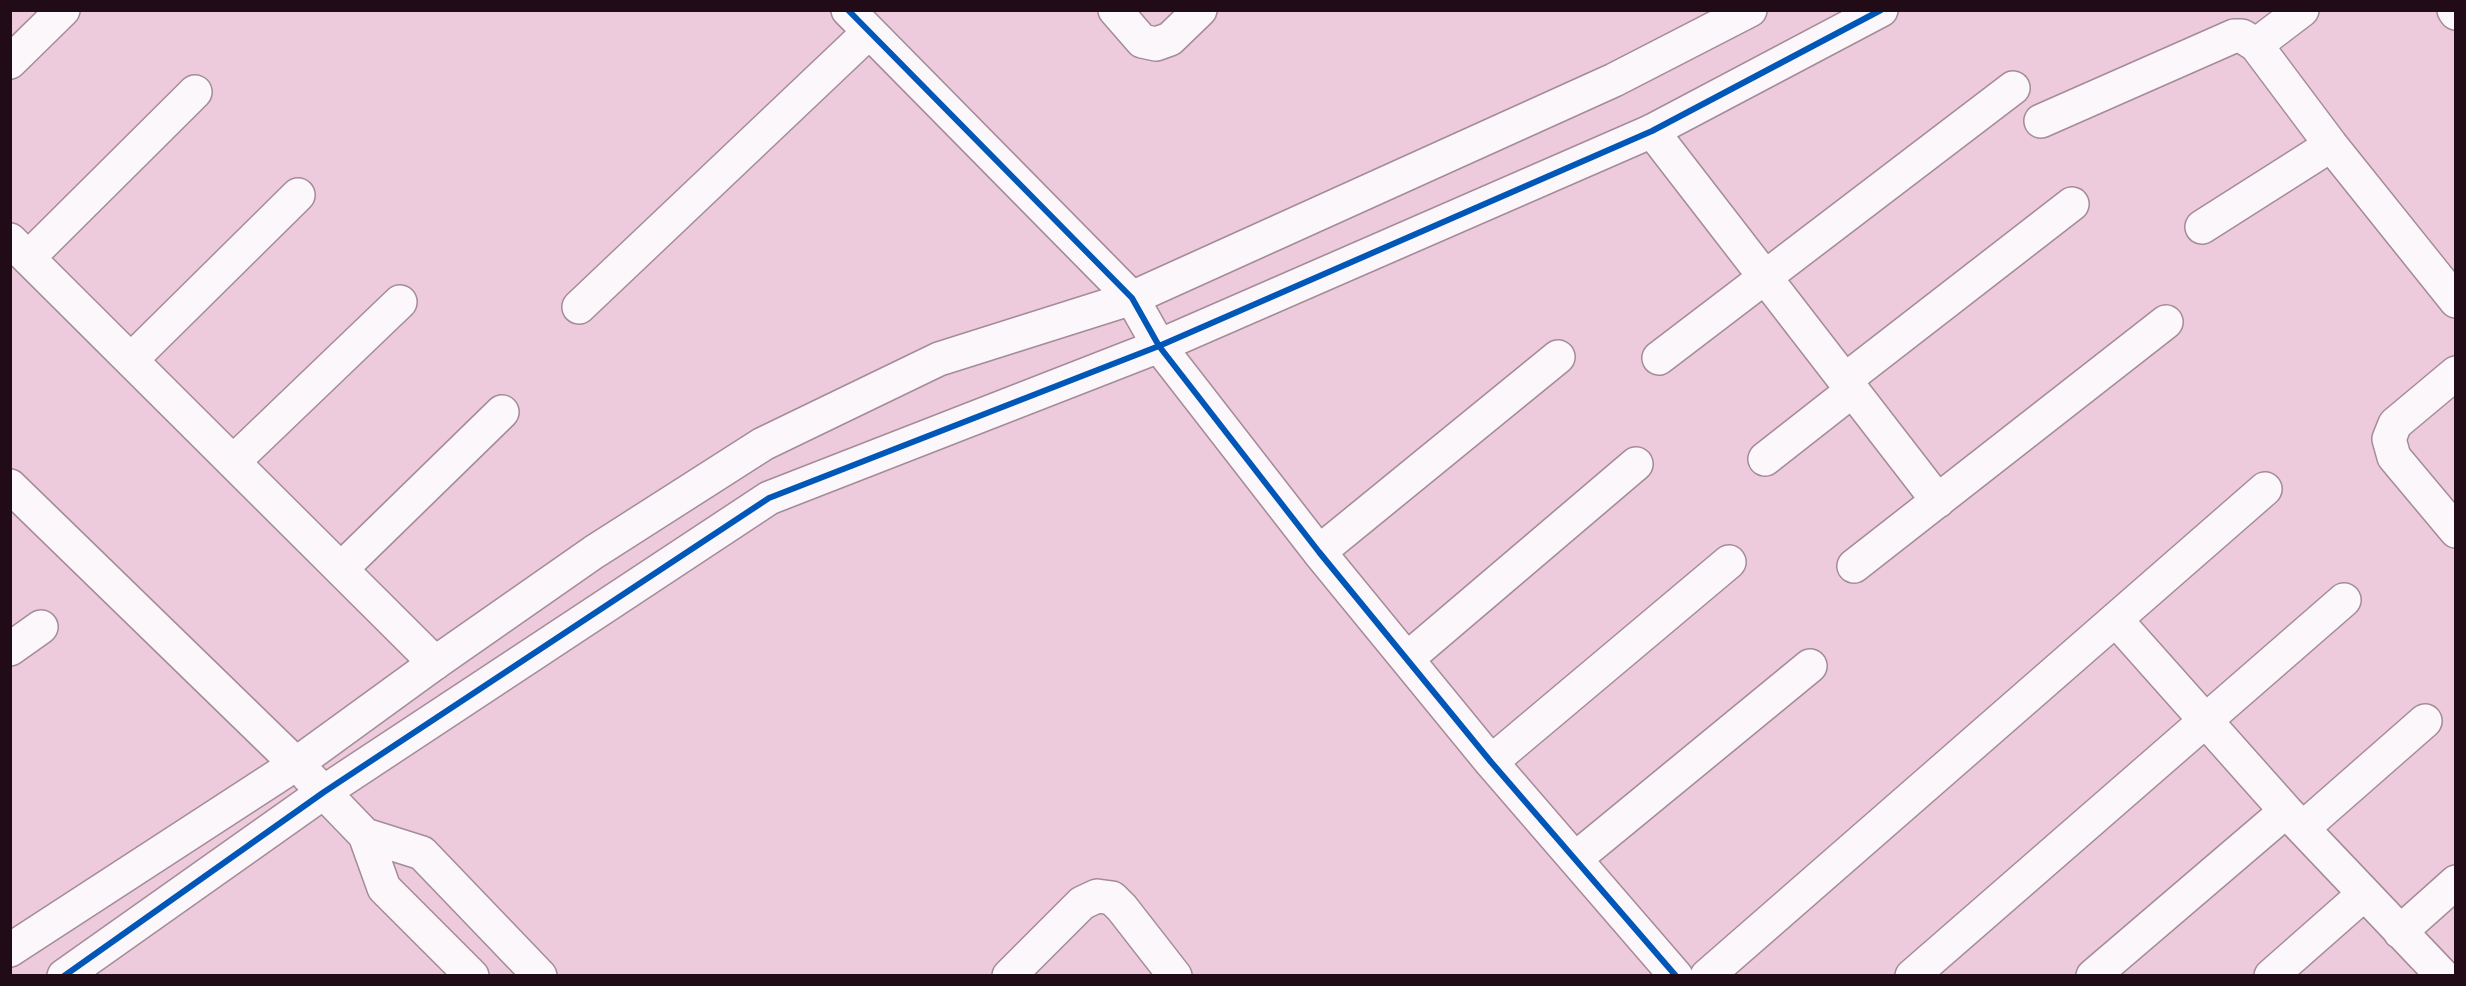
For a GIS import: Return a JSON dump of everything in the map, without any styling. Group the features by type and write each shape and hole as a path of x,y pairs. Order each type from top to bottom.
{"street":[{"path":"10,62 63,10"},
{"path":"1115,10 1142,41 1156,44 1170,39 1200,10"},
{"path":"10,950 296,764 594,552 763,444 939,359 1132,298 1604,85 1750,10"},
{"path":"64,975 324,792 769,498 1159,346 1652,131 1881,10"},
{"path":"2256,45 2302,10"},
{"path":"579,307 858,22 1132,298 1159,346 1319,552 1491,762 1676,975"},
{"path":"2041,121 2234,36 2242,36 2256,45 2331,145 2456,301"},
{"path":"1659,358 2013,88"},
{"path":"195,92 20,248 435,663"},
{"path":"1652,131 1938,501"},
{"path":"2202,227 2331,145"},
{"path":"131,360 298,195"},
{"path":"1765,459 1849,385 2072,204"},
{"path":"233,462 400,302"},
{"path":"1854,566 2166,322"},
{"path":"1319,552 1558,357"},
{"path":"2456,373 2395,424 2389,439 2394,457 2456,531"},
{"path":"341,569 502,412"},
{"path":"1408,658 1636,464"},
{"path":"1707,975 2265,489"},
{"path":"12,490 296,764 365,835 384,888 472,975"},
{"path":"1491,762 1729,562"},
{"path":"1912,975 2344,600"},
{"path":"2116,620 2294,819 2441,975"},
{"path":"10,649 41,627"},
{"path":"1575,859 1810,666"},
{"path":"2093,975 2294,819 2425,722"},
{"path":"365,835 422,853 540,975"},
{"path":"2400,932 2456,882"},
{"path":"2271,975 2364,894"},
{"path":"1009,975 1083,903 1097,896 1112,898 1122,908 1175,975"}],"cycle path":[{"path":"848,10 1132,298 1159,346 1319,552 1491,762 1676,976"},
{"path":"64,976 324,792 769,498 1159,346 1652,131 1881,10"}]}
